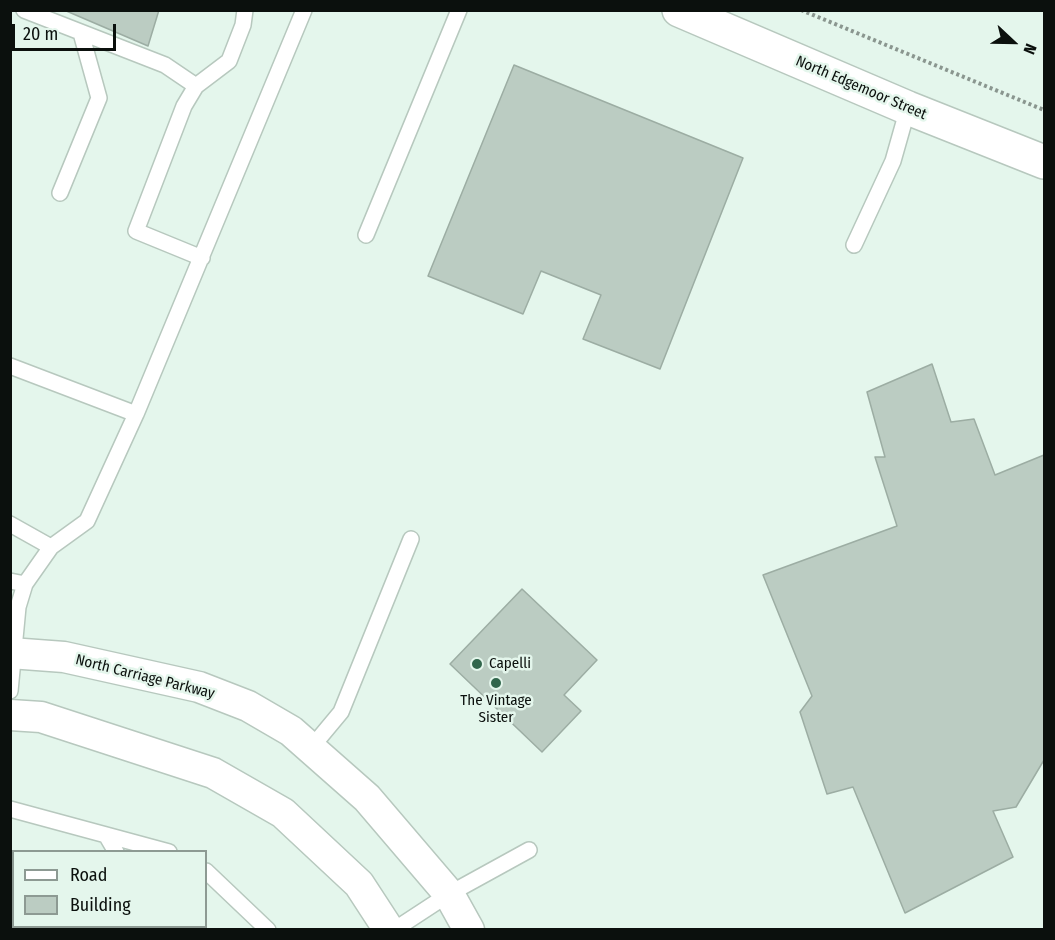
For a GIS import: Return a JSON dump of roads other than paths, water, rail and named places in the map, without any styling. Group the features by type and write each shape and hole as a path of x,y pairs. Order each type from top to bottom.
{"street":[{"name":"North Edgemoor Street","path":"679,10 908,108 1044,162"},
{"name":"North Carriage Parkway","path":"12,653 64,657 199,687 248,706 291,731 367,798 449,894 468,930"},
{"path":"10,716 40,717 213,772 283,813 359,884 389,930"}],"lane":[{"path":"24,10 165,65 196,86"},
{"path":"202,258 136,231 184,106 196,86 229,60 243,25 245,10"},
{"path":"10,691 18,583 51,547 87,521 136,414 304,10"},
{"path":"366,235 459,10"},
{"path":"60,193 99,98 81,33"},
{"path":"854,245 893,161 908,108"},
{"path":"10,366 136,414"},
{"path":"10,524 51,547"},
{"path":"311,748 341,712 411,539"},
{"path":"10,809 162,850"},
{"path":"106,835 115,850"},
{"path":"394,930 449,894 529,850"},
{"path":"207,872 268,930"}],"place":[{"name":"Capelli","path":"477,664"},
{"name":"The Vintage Sister","path":"496,683"}]}
